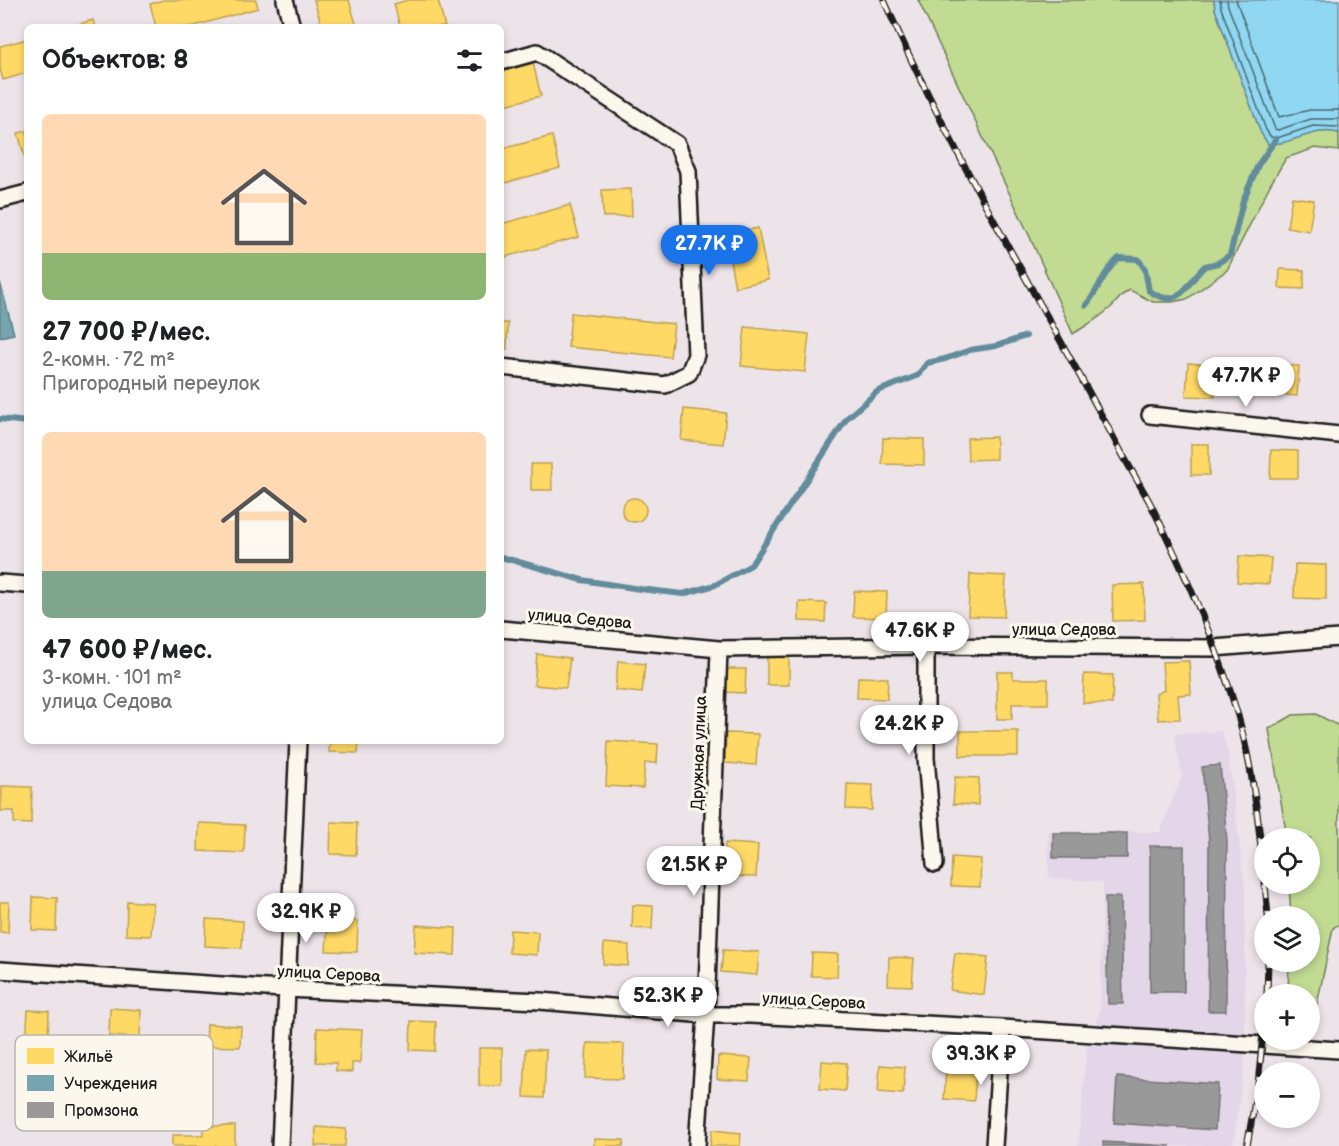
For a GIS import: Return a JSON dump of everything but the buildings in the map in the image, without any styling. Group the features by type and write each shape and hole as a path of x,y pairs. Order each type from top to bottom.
{"street":[{"path":"285,0 291,24"},
{"path":"504,61 537,52 677,144 688,171 696,355 689,373 665,385 504,367"},
{"path":"0,200 24,194"},
{"path":"1150,415 1339,435"},
{"path":"0,583 24,585"},
{"name":"улица Седова","path":"504,629 719,649 926,646 1214,648 1339,638"},
{"path":"926,646 926,758 934,864"},
{"name":"Дружная улица","path":"697,1146 706,1015 719,649"},
{"path":"280,1146 297,744"},
{"name":"улица Серова","path":"0,970 287,989 540,1000 706,1015 750,1015 1002,1028 1339,1050"},
{"path":"994,1146 1002,1028"}],"shaded area":[{"path":"1222,731 1228,752 1245,887 1245,1060 1233,1146 1078,1146 1087,1045 1100,1010 1103,882 1049,878 1048,831 1160,832 1182,776 1174,734"}],"green space":[{"path":"918,0 1214,0 1215,9 1261,133 1268,144 1286,142 1320,132 1330,132 1339,133 1339,151 1315,148 1286,158 1227,270 1187,299 1153,302 1130,290 1100,316 1073,334"},
{"path":"1316,714 1339,726 1339,924 1333,928 1320,990 1320,984 1288,984 1289,972 1320,972 1320,906 1290,906 1290,894 1320,894 1320,828 1285,828 1269,729 1293,715"}],"water":[{"path":"1214,0 1339,0 1339,133 1320,132 1286,142 1268,144 1261,133 1215,9"}],"waterway":[{"path":"1086,305 1109,269 1119,258 1138,259 1145,269 1149,291 1160,297 1169,298 1176,297 1182,292 1205,266 1218,263 1230,255 1243,201 1258,165 1276,139"},
{"path":"504,558 582,580 640,589 683,594 715,585 751,565 847,418 878,391 917,376 927,363 1026,336"},
{"path":"0,419 24,422"}],"railway":[{"path":"884,0 967,170 1149,501 1175,553 1220,661 1238,716 1248,756 1259,828"},
{"path":"1266,894 1267,906"},
{"path":"1267,984 1268,972"},
{"path":"1247,1146 1261,1050"}]}
